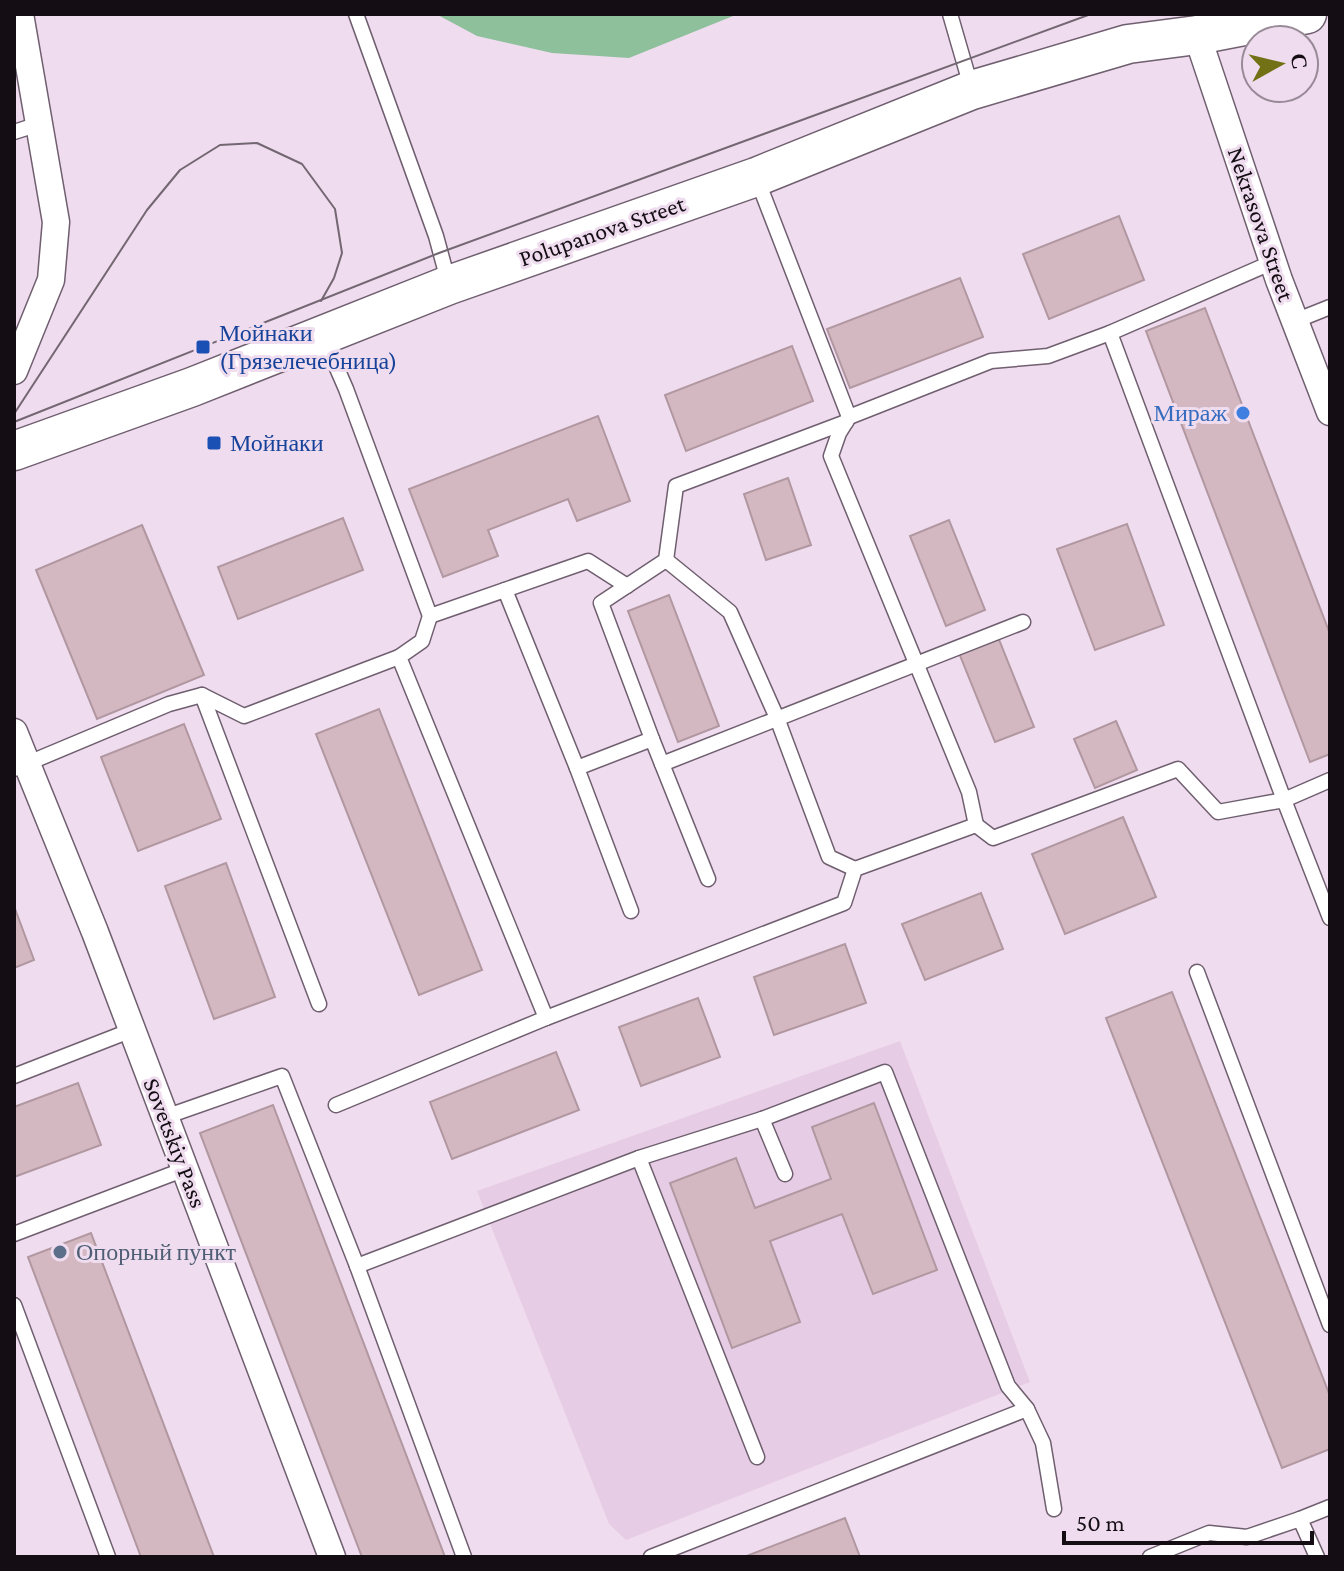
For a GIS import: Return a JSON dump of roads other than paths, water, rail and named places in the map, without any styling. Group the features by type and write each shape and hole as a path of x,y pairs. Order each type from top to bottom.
{"street":[{"path":"14,371 51,280 56,222 20,14"},
{"name":"Polupanova Street","path":"14,451 96,423 449,285 756,177 972,90 1128,44 1197,35 1307,14"},
{"name":"Nekrasova Street","path":"1197,35 1273,262 1330,412"},
{"name":"Sovetskiy Pass","path":"14,732 21,767 132,1030 332,1557"}],"lane":[{"path":"356,14 436,236 449,285"},
{"path":"950,14 972,90"},
{"path":"14,132 39,124"},
{"path":"756,177 847,419 831,456 969,792 976,825 993,838 1178,769 1218,812 1284,800 1330,780"},
{"path":"708,879 601,603 666,560 676,486 991,361 1048,356 1110,333 1273,262"},
{"path":"1295,321 1330,307"},
{"path":"1110,333 1330,918"},
{"path":"21,767 169,704 202,695 244,716 399,657 422,641 430,616 346,389 323,336"},
{"path":"666,560 730,612 777,718 829,857 855,869 976,825"},
{"path":"430,616 588,561 627,586"},
{"path":"505,590 631,911"},
{"path":"662,764 1023,622"},
{"path":"399,657 546,1018"},
{"path":"202,695 319,1004"},
{"path":"577,768 652,739"},
{"path":"336,1105 546,1018 844,903 855,869"},
{"path":"1197,972 1330,1325"},
{"path":"14,1076 132,1030"},
{"path":"357,1266 639,1158 762,1119 885,1072 1008,1386 1027,1409 1043,1443 1054,1509"},
{"path":"165,1117 282,1076 357,1266 464,1557"},
{"path":"762,1119 785,1174"},
{"path":"639,1158 757,1457"},
{"path":"14,1234 185,1169"},
{"path":"14,1305 108,1557"},
{"path":"651,1557 1027,1409"},
{"path":"1150,1557 1209,1533 1247,1537 1330,1507"},
{"path":"1300,1519 1317,1557"}],"tram line":[{"path":"14,422 439,253 1091,14"},
{"path":"14,414 147,210 180,170 220,145 257,143 302,164 335,209 342,253 334,278 321,301"}],"place":[{"name":"Мойнаки (Грязелечебница)","path":"203,347"},
{"name":"Мираж","path":"1243,413"},
{"name":"Мойнаки","path":"214,443"},
{"name":"Опорный пункт","path":"60,1252"}]}
